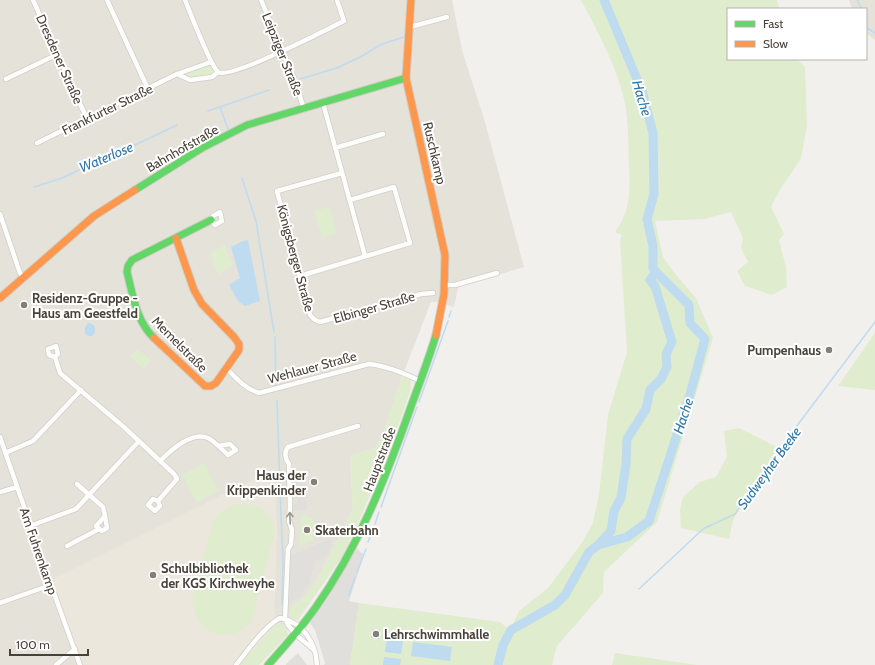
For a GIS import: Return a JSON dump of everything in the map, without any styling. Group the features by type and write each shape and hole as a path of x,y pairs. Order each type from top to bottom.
{"street":[{"name":"Dresdener Straße","path":"33,0 87,119"},
{"path":"107,0 148,89"},
{"path":"185,0 211,62 218,72 225,73 283,52 344,21 337,0"},
{"name":"Leipziger Straße","path":"261,0 295,81 304,109"},
{"name":"Ruschkamp","path":"411,0 406,78 444,243 446,255 446,285"},
{"path":"410,27 448,17"},
{"path":"6,79 58,54"},
{"name":"Frankfurter Straße","path":"37,143 177,74 211,62"},
{"path":"177,74 190,80 212,77 218,72"},
{"name":"Bahnhofstraße","path":"0,298 94,216 202,148 247,125 406,78"},
{"path":"323,103 365,256"},
{"path":"335,148 383,134"},
{"name":"Königsberger Straße","path":"315,320 310,315 277,191 342,173"},
{"path":"300,276 410,243 394,187 350,200"},
{"path":"0,214 20,273 23,277"},
{"name":"Memelstraße","path":"211,220 132,260 128,266 127,272 137,311 147,331 206,386 211,386 216,383 227,369"},
{"path":"176,238 194,290 202,304 238,341 239,350 227,369"},
{"path":"446,285 455,285 497,274"},
{"name":"Hauptstraße","path":"268,665 301,628 333,581 361,532 394,455 438,329 446,285"},
{"name":"Elbinger Straße","path":"315,320 320,322 331,320 421,294 433,292"},
{"path":"55,357 60,373 161,460 174,474 177,479 158,501"},
{"name":"Wehlauer Straße","path":"227,369 249,389 260,393 369,364 399,371 420,381"},
{"path":"6,453 33,441 81,390"},
{"path":"314,650 296,635 288,626 285,619 288,549 291,544 292,530 289,521 289,464 286,460 286,450 288,447 358,426"},
{"name":"Am Fuhrenkamp","path":"0,437 80,665"},
{"path":"161,460 179,444 195,438 208,438 219,446"},
{"path":"30,526 76,509 139,441"},
{"path":"67,546 100,529 96,526 105,516 103,507 77,484"},
{"path":"0,492 17,487"},
{"path":"0,603 51,585"},
{"path":"236,665 274,621 280,618 293,622 301,628 311,642 317,658 317,665"},
{"path":"56,665 75,649"}],"shaded area":[{"path":"0,0 452,0 462,50 485,122 524,267 458,287 454,307 437,302 431,302 402,377 385,429 375,448 350,456 353,509 316,582 302,599 290,607 290,617 294,620 287,628 282,624 277,623 274,609 277,522 81,665 0,665"},
{"path":"849,0 875,0 875,40 867,34 867,8 852,8"},
{"path":"274,469 277,522 274,609 277,623 239,665 81,665 51,580"},
{"path":"292,478 296,478 296,482 301,481 306,486 307,510 292,510 292,505 297,504 297,490 292,489"},
{"path":"332,538 331,547 327,555 315,561 309,583 302,594 289,604 290,556"},
{"path":"356,548 364,555 349,601 359,603 350,665 324,665 325,663 315,630 310,623 331,593"},
{"path":"298,653 307,665 286,665 286,664"}],"green space":[{"path":"581,0 777,0 779,8 727,8 727,60 798,60 805,67 807,125 801,159 781,188 771,207 784,234 779,240 786,267 787,287 772,295 745,286 737,271 748,262 741,248 743,238 731,212 704,219 655,221 663,257 696,298 713,338 657,522 604,572 603,593 557,646 552,665 350,665 359,603 500,622 510,630 519,611 548,588 581,544 593,523 599,494 608,415 627,352 620,240 622,235 615,232 627,208 629,192 627,119 625,104 618,78"},
{"path":"210,64 215,72 211,76 190,78 181,74"},
{"path":"329,207 337,233 322,238 314,211"},
{"path":"227,244 226,248 233,264 218,275 210,253"},
{"path":"875,333 875,390 838,386"},
{"path":"137,349 151,360 143,369 130,357"},
{"path":"402,377 411,380 411,389 390,449 355,530 342,557 298,620 294,620 290,617 290,607 302,599 316,582 353,509 350,456 375,448 385,429"},
{"path":"739,428 781,449 749,492 733,520 729,539 681,528 680,510 683,497 700,482 716,477 727,457 724,431"},
{"path":"204,463 219,491 197,502 182,475"},
{"path":"237,504 251,505 263,510 272,520 275,533 251,622 242,630 232,634 223,635 207,629 201,622 196,615 193,606 193,596 214,519 227,508"},
{"name":"Skaterbahn","path":"301,514 314,519 313,541 299,545"},
{"path":"277,623 282,624 287,628 288,635 259,665 239,665"},
{"path":"615,653 697,665 612,665"}],"water":[{"path":"248,240 260,301 245,306 238,301 229,285 240,278 231,247"},
{"path":"88,323 95,326 95,333 92,336 85,334 85,327"},
{"name":"Lehrschwimmhalle","path":"373,629 380,630 379,639 371,638"},
{"path":"388,632 404,635 401,654 385,652 387,637 381,636 388,635"},
{"path":"413,642 452,647 450,661 411,656"},
{"path":"384,657 401,659 400,665 383,665"}],"waterway":[{"name":"Hache","path":"498,665 503,645 511,630 555,605 565,595 589,552 598,545 627,537 649,521 689,398 705,339 690,323 689,305 653,268 653,246 647,219 654,194 653,133 642,91 604,0"},
{"name":"Sudweyher Beeke","path":"857,0 861,8"},
{"name":"Sudweyher Beeke","path":"867,28 875,33"},
{"name":"Waterlose","path":"300,79 337,68 382,44 404,37"},
{"path":"208,111 269,90"},
{"path":"220,107 228,129"},
{"name":"Waterlose","path":"34,187 62,178 177,125"},
{"path":"242,178 256,221 274,332"},
{"name":"Hache","path":"598,545 611,531 614,511 621,498 626,464 627,439 646,409 650,390 661,379 667,367 666,354 672,342 655,286 650,280 656,272"},
{"path":"449,317 451,311"},
{"path":"419,402 448,321"},
{"name":"Sudweyher Beeke","path":"639,589 703,529 735,514 790,435 875,322"},
{"path":"275,337 276,387"},
{"path":"277,401 280,486"},
{"path":"381,507 417,407"},
{"path":"280,488 283,562 282,604"},
{"path":"375,524 379,512"},
{"path":"368,542 372,532"},
{"path":"357,572 366,549"},
{"path":"349,595 355,577"}],"traffic: fast":[{"path":"135,190 202,148 247,125 406,78"},
{"path":"154,338 143,324 139,316 133,299 127,272 128,266 132,260 211,220"},
{"path":"268,665 316,607 331,585 357,538 379,490 399,440 436,335"}],"traffic: slow":[{"path":"411,0 406,78 445,255 444,294 436,335"},
{"path":"0,298 94,216 135,190"},
{"path":"154,338 205,386 211,386 216,383 239,350 239,344 234,337 202,304 194,290 176,238"}],"place":[{"name":"Residenz-Gruppe - Haus am Geestfeld","path":"24,305"},
{"name":"Pumpenhaus","path":"829,350"},
{"name":"Haus der Krippenkinder","path":"314,482"},
{"name":"Skaterbahn","path":"307,530"},
{"name":"Schulbibliothek der KGS Kirchweyhe","path":"153,575"},
{"name":"Lehrschwimmhalle","path":"376,634"}]}
